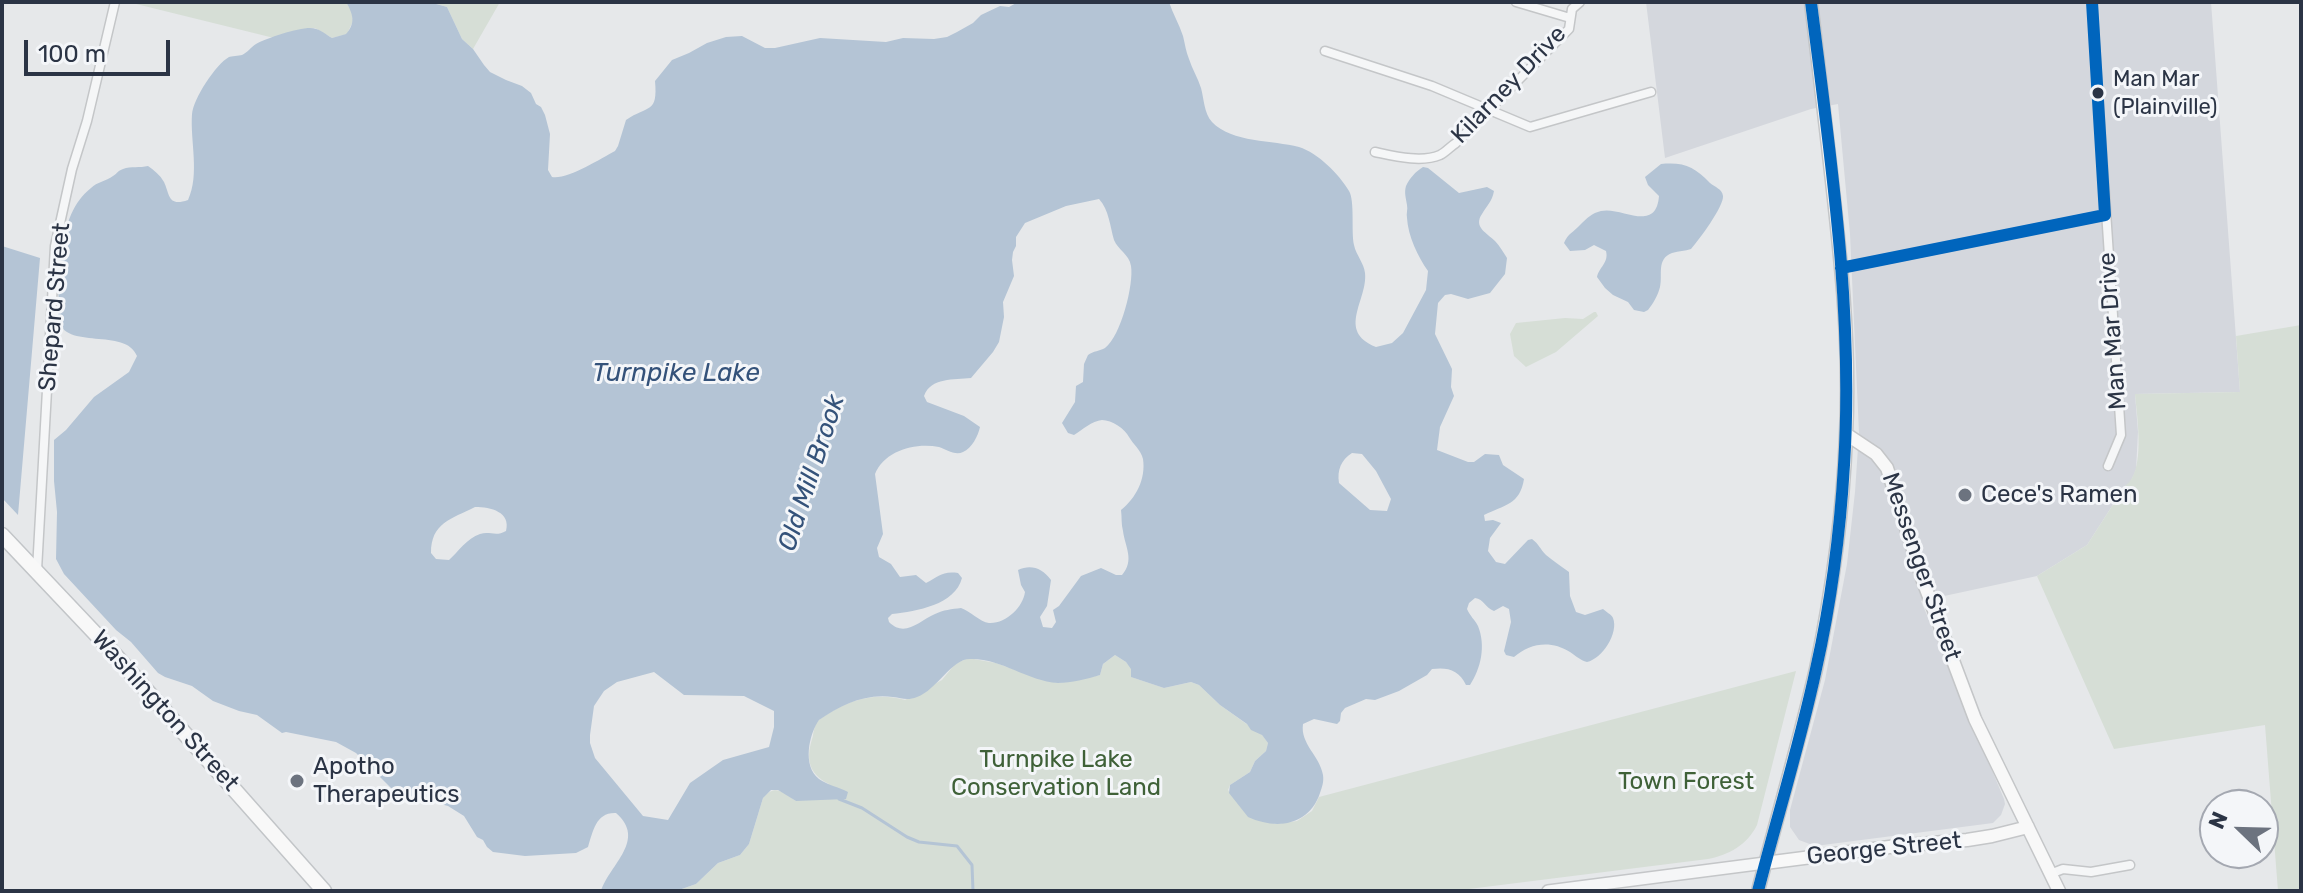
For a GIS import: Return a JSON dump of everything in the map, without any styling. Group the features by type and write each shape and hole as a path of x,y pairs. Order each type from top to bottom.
{"main road":[{"path":"1758,891 1803,721 1826,618 1835,561 1846,434 1846,351 1841,268 1811,2"},
{"name":"Messenger Street","path":"1846,434 1876,454 1887,468 1923,581 1975,719 2059,891"},
{"name":"Washington Street","path":"2,535 173,719 324,891"},
{"name":"George Street","path":"1765,863 1967,840 2028,827"}],"street":[{"name":"Shepard Street","path":"37,570 55,246 115,2"},
{"path":"1516,2 1570,18"},
{"name":"Kilarney Drive","path":"1375,152 1400,158 1429,158 1442,154 1569,29 1572,9 1580,2"},
{"name":"Man Mar Drive","path":"2092,2 2121,435 2108,466"},
{"path":"1325,51 1432,86 1530,127 1651,92"},
{"path":"1841,268 2105,215"},
{"name":"George Street","path":"1548,891 1765,863"},
{"path":"2050,874 2063,869 2091,872 2130,865"}],"shaded area":[{"path":"1646,2 2211,2 2240,392 2135,394 2138,432 2136,470 2087,545 2037,576 1921,601 2004,799 2001,815 1993,823 1815,846 1799,840 1790,827 1790,810 1825,680 1847,564 1859,433 1850,234 1838,104 1811,109 1665,158"}],"green space":[{"path":"128,2 346,2 353,21 347,34 332,38 315,28 308,28 274,38"},
{"path":"429,2 500,2 473,49 462,39 447,7"},
{"path":"1594,312 1598,316 1556,352 1526,367 1514,356 1510,334 1516,323 1583,319"},
{"path":"2301,325 2301,891 2278,891 2279,789 2270,789 2265,725 2114,749 2037,576 2087,545 2132,479 2139,443 2135,394 2240,392 2236,336"},
{"name":"Town Forest","path":"1115,655 1132,669 1131,677 1164,688 1191,682 1199,685 1220,705 1262,735 1268,743 1266,751 1255,761 1250,772 1230,785 1228,790 1238,803 1275,824 1297,821 1312,811 1319,797 1796,671 1757,825 1737,848 1708,859 1453,891 676,891 696,884 718,863 740,855 749,844 767,793 780,791 796,801 829,784 812,770 809,751 816,723 835,709 874,697 905,700 942,680 955,664 968,658 996,663 1059,683 1100,675 1103,664"}],"water":[{"name":"Turnpike Lake","path":"346,2 429,2 447,7 462,39 490,72 522,86 541,107 550,134 548,170 552,177 558,177 584,168 615,151 626,120 653,104 655,81 672,60 726,37 742,36 765,48 820,38 886,42 903,38 934,39 957,32 1000,6 1009,7 1018,2 1169,2 1212,122 1230,134 1306,150 1327,165 1349,191 1354,245 1365,273 1356,324 1364,340 1376,347 1392,343 1403,333 1426,290 1428,271 1414,246 1407,216 1405,189 1413,175 1423,167 1459,193 1487,187 1494,191 1479,223 1507,258 1505,274 1490,293 1468,299 1445,295 1438,303 1435,334 1452,369 1454,396 1440,427 1437,450 1468,462 1474,462 1485,454 1499,455 1503,465 1524,479 1515,499 1484,515 1485,521 1501,523 1490,538 1488,551 1496,562 1505,564 1532,539 1546,555 1569,572 1570,596 1576,612 1585,615 1603,609 1612,617 1614,631 1608,644 1598,656 1587,662 1563,648 1548,645 1534,646 1514,657 1506,655 1504,651 1511,622 1509,609 1503,606 1494,611 1475,598 1467,609 1478,626 1482,649 1470,685 1466,685 1452,671 1432,669 1399,691 1345,708 1337,724 1314,719 1303,724 1304,738 1321,768 1323,782 1315,804 1308,812 1300,819 1280,824 1248,817 1229,793 1230,785 1250,772 1255,761 1266,751 1268,743 1199,685 1191,682 1164,688 1131,677 1131,669 1126,662 1115,655 1103,664 1100,675 1058,683 992,662 970,659 957,664 917,697 863,699 819,720 810,741 810,766 819,779 848,792 846,799 796,801 778,790 771,790 763,798 749,844 740,855 718,863 696,884 676,891 601,891 627,842 625,823 616,813 600,819 588,847 576,853 525,856 493,852 477,837 464,816 448,806 391,788 356,753 336,742 282,733 257,715 213,701 192,686 158,673 64,574 56,559 54,440 94,397 129,372 137,356 131,347 121,342 71,334 63,329 58,319 62,248 71,214 93,186 129,168 148,166 162,179 173,201 188,200 193,179 193,108 212,74 229,57 242,55 256,44 290,31 313,28 332,38 346,34 352,14","holes":["1099,199 1107,213 1114,240 1131,266 1128,297 1121,322 1111,342 1088,355 1083,382 1076,386 1075,402 1062,423 1068,433 1074,435 1095,422 1110,422 1124,431 1142,456 1144,466 1139,488 1121,510 1128,553 1126,569 1122,575 1101,568 1081,576 1053,610 1056,622 1052,628 1043,627 1040,617 1047,606 1051,580 1032,567 1018,570 1024,598 1013,614 1002,621 989,623 961,608 938,613 912,627 895,627 888,618 892,614 934,605 952,595 962,578 958,573 948,573 926,583 916,575 900,577 891,564 879,557 877,548 883,534 875,474 885,459 911,447 939,447 960,453 972,445 980,427 964,416 927,402 924,396 937,382 971,378 993,352 999,342 1004,317 1003,302 1014,276 1012,260 1016,237 1025,223 1066,206","1352,453 1362,454 1376,471 1391,499 1387,511 1370,510 1339,483 1345,459","475,507 487,508 503,515 507,525 506,531 499,534 475,536 449,560 436,559 431,553 434,535 451,519","654,672 684,695 744,696 774,711 769,747 723,760 690,783 668,820 643,816 595,758 590,743 594,706 604,691 617,682"]},
{"path":"1661,164 1694,169 1723,196 1715,215 1691,249 1672,253 1664,259 1658,293 1650,308 1644,312 1634,310 1628,302 1613,295 1597,277 1606,259 1606,251 1594,245 1585,250 1570,251 1564,243 1585,220 1598,212 1609,210 1636,216 1651,214 1659,196 1645,177"},
{"path":"2,246 40,258 18,515 2,498"}],"waterway":[{"name":"Old Mill Brook","path":"839,799 862,808 919,842 957,846 972,865 973,891"}],"transit line":[{"path":"1758,891 1803,725 1821,644 1834,568 1844,465 1846,349 1843,291 1811,2"},
{"path":"2092,2 2105,215"},
{"path":"1841,268 2105,215"}],"place":[{"name":"Man Mar (Plainville)","path":"2098,93"},
{"name":"Cece's Ramen","path":"1965,495"},
{"name":"Apotho Therapeutics","path":"297,781"}],"park label":[{"name":"Turnpike Lake Conservation Land","path":"1056,774"}]}
